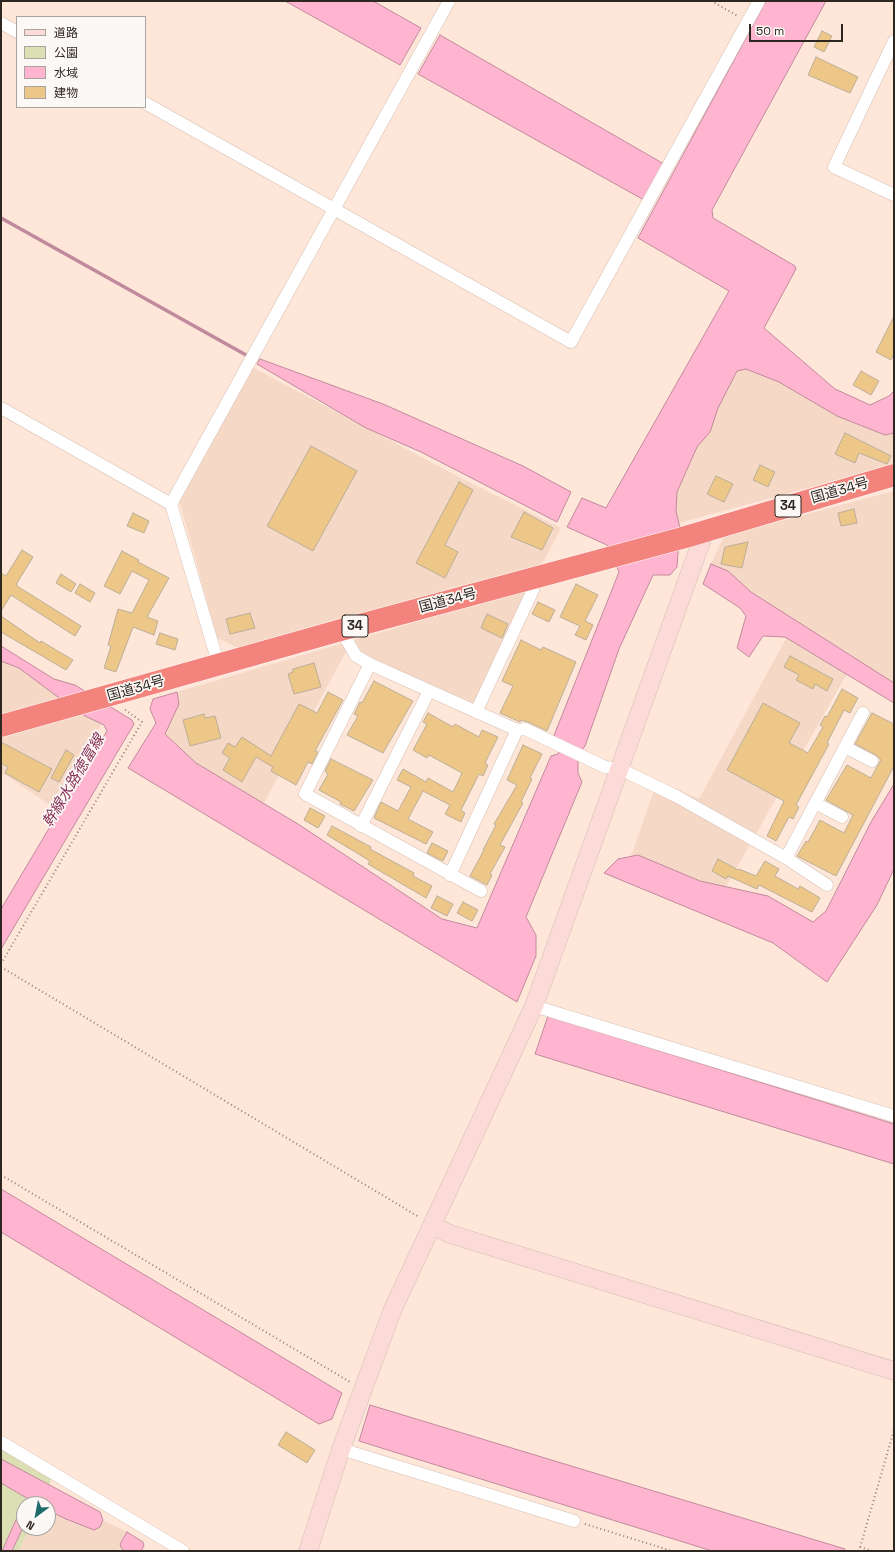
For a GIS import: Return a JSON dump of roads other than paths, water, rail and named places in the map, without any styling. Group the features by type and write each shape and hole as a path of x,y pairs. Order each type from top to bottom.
{"highway":[{"name":"国道34号","path":"1,726 219,666 342,630 682,538 894,475"}],"street":[{"path":"171,504 449,1"},
{"path":"146,104 571,342 758,1"},
{"path":"1,23 16,31"},
{"path":"894,41 834,167 894,195"},
{"path":"1,408 171,504 219,666"},
{"path":"308,1551 363,1389 392,1311 498,1088 534,1006 705,531"},
{"path":"476,712 533,590 530,579"},
{"path":"342,630 356,656 370,664 517,730 524,729 605,767 620,769 697,807 786,858 827,885"},
{"path":"370,664 305,794 481,891"},
{"path":"361,826 429,690"},
{"path":"786,858 863,713"},
{"path":"450,875 517,730"},
{"path":"845,747 872,761"},
{"path":"816,802 842,817"},
{"path":"534,1006 894,1116"},
{"path":"432,1225 450,1234 894,1371"},
{"path":"1,1442 183,1551"},
{"path":"342,1449 574,1521"}],"water":[{"path":"285,1 373,1 421,28 400,65"},
{"path":"766,1 826,1 712,210 713,218 795,266 796,269 764,328 835,389 870,405 889,396 894,391 894,433 885,435 837,416 779,382 746,369 737,371 718,408 710,432 697,447 677,492 676,511 680,528 677,567 670,575 653,575 619,649 585,746 578,755 578,773 582,782 526,917 536,935 536,956 517,1002 128,768 156,723 150,709 153,699 177,692 179,704 165,734 196,763 298,824 442,919 477,928 551,756 558,754 562,742 553,738 619,572 607,545 567,527 582,498 606,508 729,291 638,238"},
{"path":"440,35 664,164 644,200 418,74"},
{"path":"260,359 383,404 523,466 571,492 557,522 421,452 366,428 257,364"},
{"path":"711,564 728,571 751,592 894,683 894,703 785,637 763,636 749,657 737,648 746,616 740,608 703,584"},
{"path":"1,646 54,679 75,685 132,720 134,724 1,949 1,909 107,731 104,725 85,716 19,668 1,661"},
{"path":"894,784 894,869 877,905 827,982 773,943 604,873 618,859 638,855 700,881 768,896 813,922 826,911 871,822"},
{"path":"548,1016 894,1124 894,1164 535,1054"},
{"path":"1,1189 342,1393 332,1419 319,1424 1,1232"},
{"path":"370,1405 845,1549 844,1551 712,1551 359,1441"},
{"path":"1,1459 100,1512 103,1520 100,1527 94,1530 56,1514 56,1496 23,1496 1,1483"},
{"path":"16,1520 16,1536 19,1536 12,1551 2,1551"},
{"path":"127,1532 143,1542 144,1546 141,1551 124,1551 121,1547 120,1544"}],"waterway":[{"path":"1,218 246,355"}],"water label":[{"name":"幹線水路徳富線","path":"74,781"}]}
